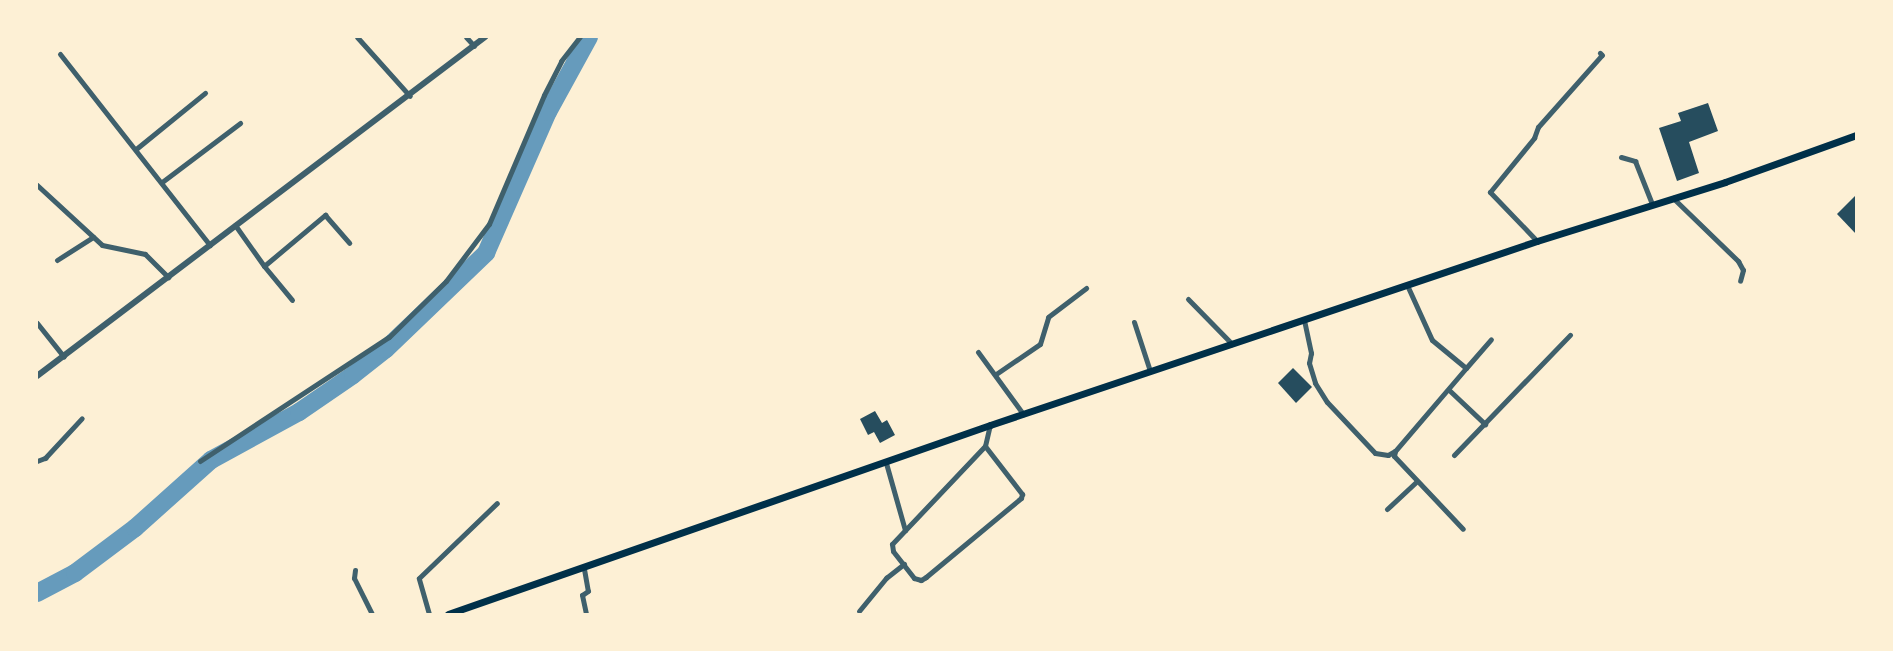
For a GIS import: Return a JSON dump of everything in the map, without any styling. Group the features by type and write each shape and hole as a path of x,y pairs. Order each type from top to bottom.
{"main road":[{"path":"448,614 584,569 990,425 1856,135"}],"street":[{"path":"357,37 410,96"},
{"path":"466,37 474,46"},
{"path":"37,376 485,37"},
{"path":"200,461 389,337 446,281 489,224 544,95 561,61 580,37"},
{"path":"1537,241 1490,192 1534,138 1538,127 1602,55 1600,53"},
{"path":"60,54 210,246"},
{"path":"136,149 205,93"},
{"path":"162,182 240,123"},
{"path":"1621,157 1635,161 1652,204"},
{"path":"37,185 93,237 109,248 151,258 167,277"},
{"path":"1672,198 1738,261 1743,270 1740,281"},
{"path":"264,266 325,215 349,243"},
{"path":"235,225 292,300"},
{"path":"57,260 93,237"},
{"path":"1408,285 1432,340 1466,368"},
{"path":"996,374 1040,344 1048,317 1086,288"},
{"path":"1188,299 1232,344"},
{"path":"1304,320 1311,353 1309,363 1315,383 1327,402 1376,453 1388,455 1395,451 1492,339"},
{"path":"1135,322 1150,371"},
{"path":"37,323 64,357"},
{"path":"1454,455 1570,335"},
{"path":"978,352 1023,414"},
{"path":"1449,390 1485,424"},
{"path":"37,461 45,458 82,418"},
{"path":"985,446 1022,494 1018,503 921,580 914,578 893,551 892,544 985,446 990,425"},
{"path":"1395,451 1396,461 1463,529"},
{"path":"886,463 905,530"},
{"path":"1387,509 1416,482"},
{"path":"429,614 419,578 497,503"},
{"path":"859,611 886,578 904,564"},
{"path":"584,569 588,591 582,595 586,614"},
{"path":"355,570 355,578 372,614"}],"building":[{"path":"1708,103 1718,131 1689,142 1699,173 1677,181 1659,128 1681,121 1678,113"},
{"path":"1856,195 1856,234 1837,214"},
{"path":"1293,368 1312,387 1296,403 1278,383"},
{"path":"875,411 882,423 887,420 895,435 880,443 874,432 868,435 860,419"}],"waterway":[{"path":"37,593 75,573 135,528 211,460 299,412 353,375 386,349 486,253 548,112 589,37"}]}
